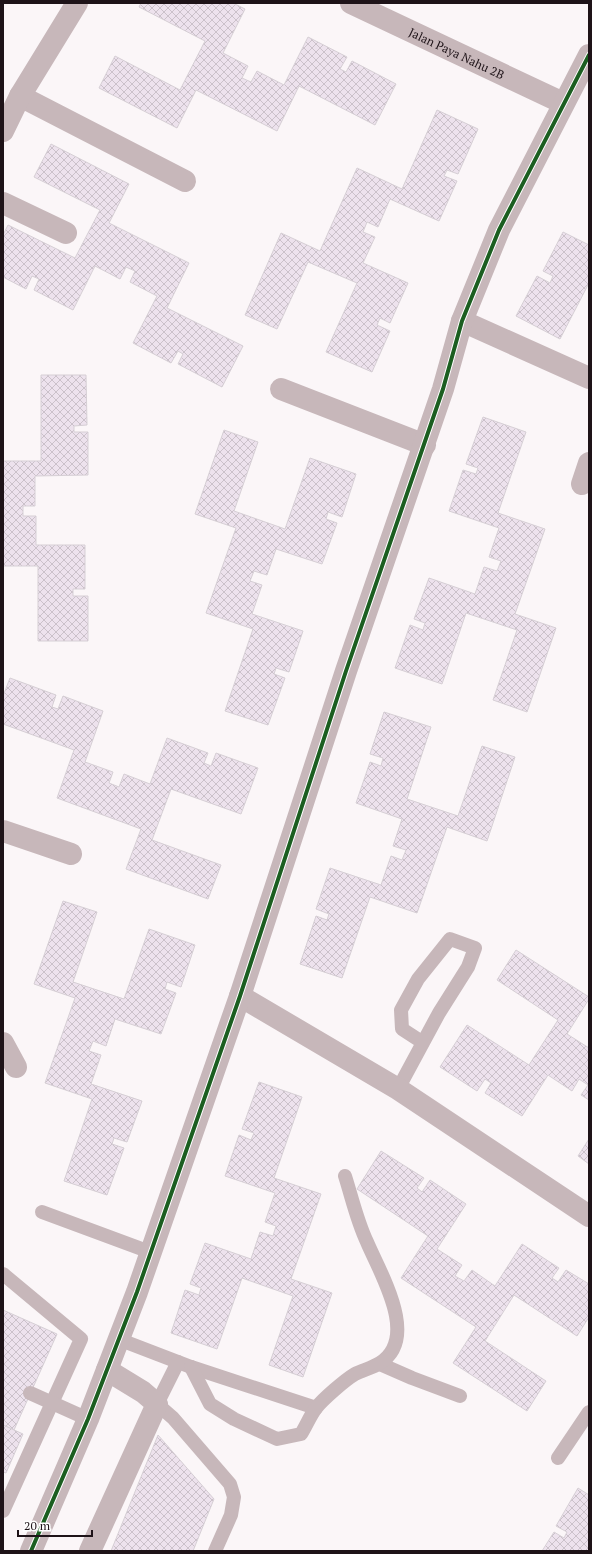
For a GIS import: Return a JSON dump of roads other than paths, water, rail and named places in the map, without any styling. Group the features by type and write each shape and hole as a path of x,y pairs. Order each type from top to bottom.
{"street":[{"path":"3,131 20,96 77,3"},
{"name":"Jalan Paya Nahu 2B","path":"351,3 563,103"},
{"path":"31,1551 88,1420 137,1292 240,996 346,671 443,389 462,321 499,230 589,55"},
{"path":"20,96 185,181"},
{"path":"3,203 66,234"},
{"path":"462,321 589,378"},
{"path":"281,389 424,445"},
{"path":"582,484 589,463"},
{"path":"3,831 71,854"},
{"path":"240,996 398,1089 589,1216"},
{"path":"3,1043 16,1067"},
{"path":"90,1551 157,1404 143,1392 107,1370"},
{"path":"37,1551 48,1514"}],"lane":[{"path":"398,1089 422,1042 468,967 475,948 450,939 418,979 401,1010 402,1029 422,1042"},
{"path":"191,1367 210,1404 234,1419 277,1438 301,1434 316,1408 355,1374 380,1364 391,1354 396,1341 397,1319 386,1282 366,1242 345,1176"},
{"path":"42,1212 150,1252"},
{"path":"3,1274 81,1339 52,1404 8,1488 3,1511"},
{"path":"118,1339 191,1367 316,1408"},
{"path":"178,1362 157,1404 173,1418 230,1484 234,1497 231,1515 215,1551"},
{"path":"380,1364 460,1396"},
{"path":"30,1393 88,1420"},
{"path":"558,1458 589,1412"}]}
